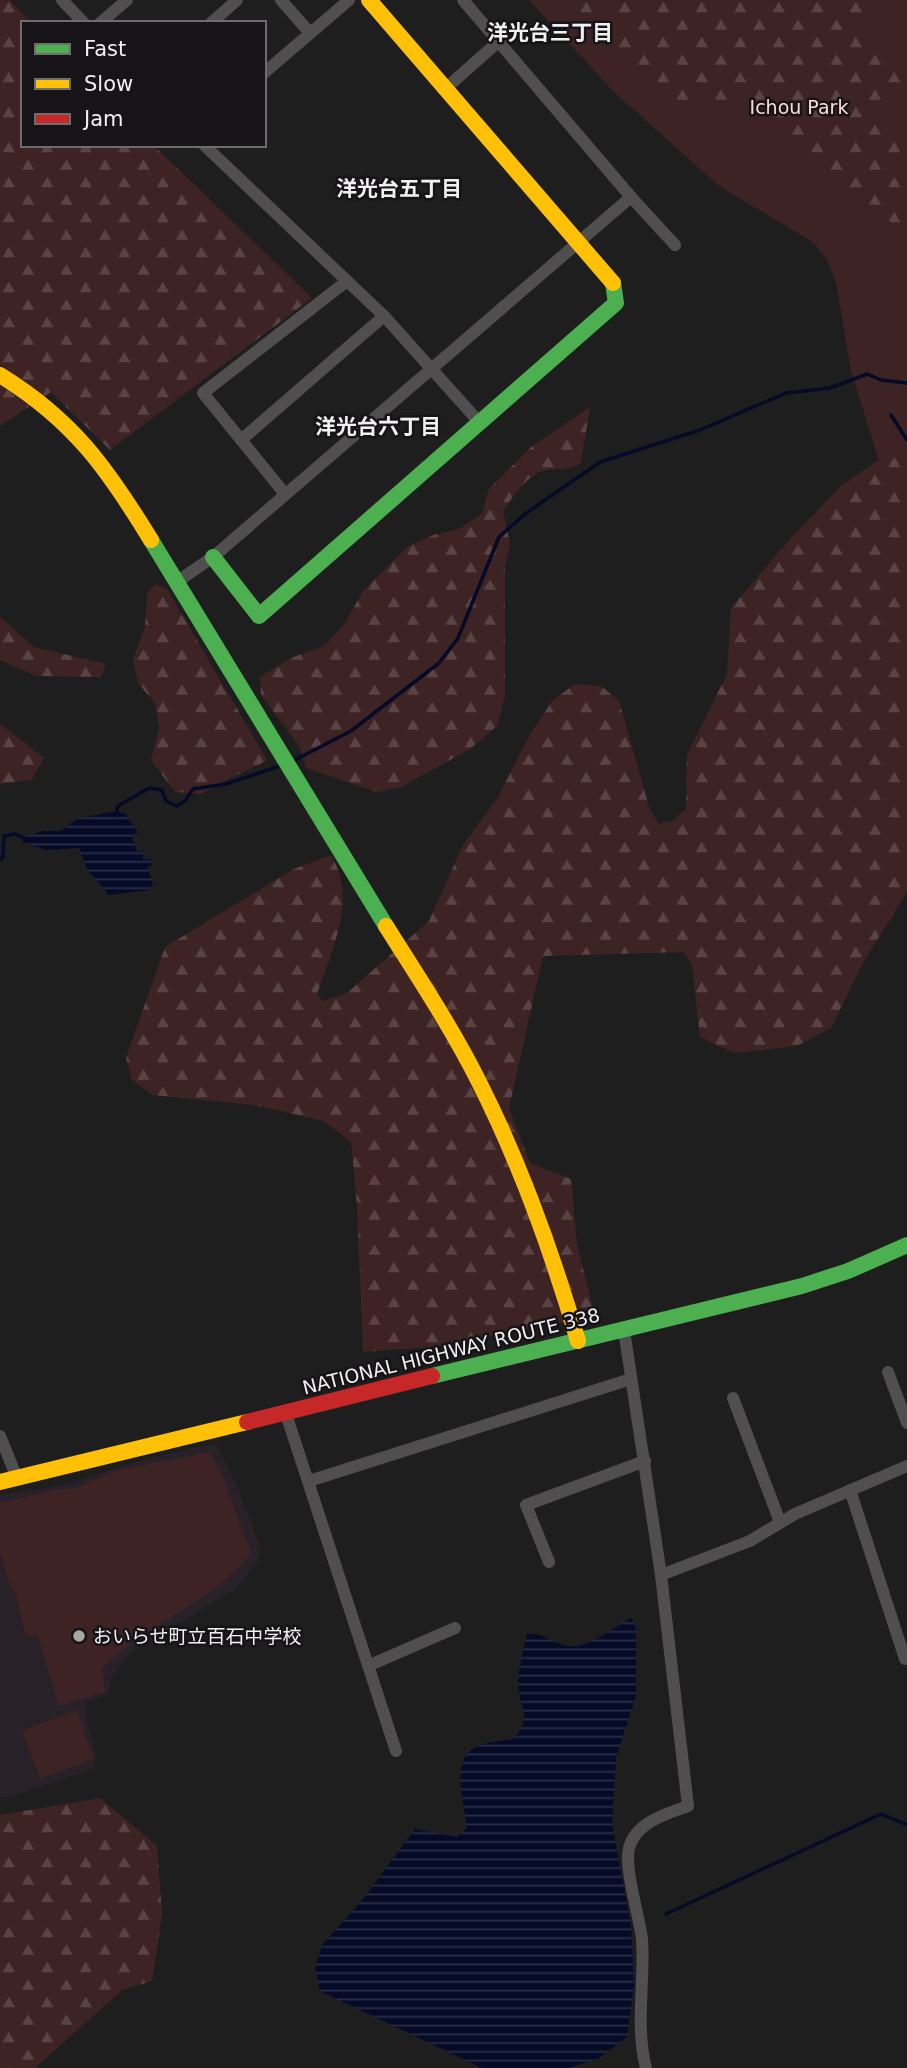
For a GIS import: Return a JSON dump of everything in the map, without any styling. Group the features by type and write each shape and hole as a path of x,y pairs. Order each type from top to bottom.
{"main road":[{"path":"213,557 259,616 616,303 615,285 369,0"},
{"path":"0,375 52,409 85,442 110,473 491,1101 518,1167 578,1340"},
{"name":"NATIONAL HIGHWAY ROUTE 338","path":"0,1482 286,1414 826,1279 907,1245"}],"street":[{"path":"62,0 82,21"},
{"path":"102,21 127,0"},
{"path":"213,21 237,0"},
{"path":"281,0 310,33"},
{"path":"266,71 349,0"},
{"path":"463,0 675,245"},
{"path":"445,89 499,41"},
{"path":"206,147 384,316 480,423"},
{"path":"178,582 213,557 631,197"},
{"path":"285,494 204,393 347,281"},
{"path":"242,440 384,316"},
{"path":"624,1330 661,1575 688,1806 657,1817 641,1829 629,1846 628,1863 642,1940 639,2022 646,2068"},
{"path":"888,1373 907,1423"},
{"path":"309,1481 631,1379"},
{"path":"733,1398 779,1522"},
{"path":"286,1414 396,1751"},
{"path":"0,1436 17,1478"},
{"path":"550,1562 526,1505 645,1461"},
{"path":"661,1575 750,1541 779,1522 907,1466"},
{"path":"850,1490 905,1659"},
{"path":"370,1665 455,1628"}],"shaded area":[{"name":"おいらせ町立百石中学校","path":"211,1444 217,1446 239,1491 261,1549 257,1563 236,1589 130,1653 110,1680 108,1695 87,1701 86,1717 96,1754 93,1770 0,1797 0,1495 73,1483 137,1461"}],"green space":[{"path":"0,0 10,0 29,21 21,21 21,147 155,147 312,298 110,450 51,392 0,426"},
{"name":"Ichou Park","path":"529,0 907,0 907,475 888,468 878,458 851,371 836,282 827,260 813,242 719,186 614,92"},
{"path":"569,0 891,0 861,27 864,39 904,73 904,82 880,114 907,153 907,234 815,166 740,99 685,109 665,105 619,63"},
{"path":"590,407 581,463 543,471 531,477 503,511 510,544 505,566 505,696 497,726 470,749 401,787 377,792 306,768 299,746 261,695 260,677 291,658 324,646 345,623 363,591 408,546 436,534 457,530 482,514 489,489 530,448"},
{"path":"907,452 907,892 864,961 831,1028 797,1046 734,1053 700,1037 692,964 683,952 543,956 509,1108 530,1163 571,1179 577,1245 595,1316 433,1347 363,1352 357,1205 351,1142 324,1121 254,1105 153,1095 132,1080 126,1058 165,947 294,869 331,855 339,872 342,907 335,942 317,995 324,1001 347,993 429,921 463,845 497,799 528,738 552,701 575,684 601,686 619,701 650,810 659,824 672,821 686,809 687,755 727,674 731,608 790,539 841,486 879,460"},
{"path":"155,584 167,589 267,760 202,794 175,792 151,760 159,728 155,703 138,683 133,659 145,627 147,594"},
{"path":"0,617 34,647 106,664 101,677 36,676 0,660"},
{"path":"0,724 44,758 31,780 0,784"},
{"name":"おいらせ町立百石中学校","path":"209,1452 222,1474 251,1553 219,1585 138,1639 102,1669 105,1692 59,1706 37,1634 26,1637 14,1588 11,1589 0,1552 0,1503 53,1490 76,1488 118,1470"},
{"path":"77,1710 94,1759 40,1779 22,1730"},
{"path":"100,1798 157,1846 162,1914 152,1981 122,1990 35,2068 0,2068 0,1815"}],"water":[{"path":"117,811 126,814 138,833 132,835 137,852 143,850 143,860 150,859 152,865 148,867 153,885 149,890 109,895 88,871 79,848 46,850 23,842 21,838 43,831 60,831 79,818"},
{"path":"632,1618 636,1629 636,1696 616,1758 612,1824 631,1925 634,1985 627,2037 598,2059 568,2068 482,2068 320,1991 315,1968 322,1945 360,1903 415,1829 457,1837 467,1828 460,1781 464,1759 481,1745 513,1739 520,1730 524,1711 518,1683 527,1634 542,1636 564,1645 581,1645 599,1638"}],"waterway":[{"path":"293,761 351,731 439,663 458,638 499,537 525,514 600,462 700,430 786,393 830,388 867,374 881,380 907,383"},
{"path":"891,415 907,440"},
{"path":"116,815 118,806 149,788 162,790 166,801 177,806 185,801 193,789 226,784 283,765"},
{"path":"0,860 3,857 4,836 15,834 24,838"},
{"path":"666,1914 881,1814 907,1825"}],"traffic: fast":[{"path":"213,557 259,616 616,303 613,283"},
{"path":"151,540 386,926"},
{"path":"432,1376 802,1286 848,1271 907,1245"}],"traffic: slow":[{"path":"369,0 613,283"},
{"path":"0,375 48,410 86,447 119,490 151,540"},
{"path":"386,926 458,1042 509,1145 534,1209 578,1341"},
{"path":"0,1482 247,1422"}],"traffic: jam":[{"path":"247,1422 432,1376"}],"place":[{"name":"おいらせ町立百石中学校","path":"79,1636"}],"district":[{"name":"洋光台三丁目","path":"550,33"},
{"name":"洋光台五丁目","path":"399,189"},
{"name":"洋光台六丁目","path":"378,427"}]}
